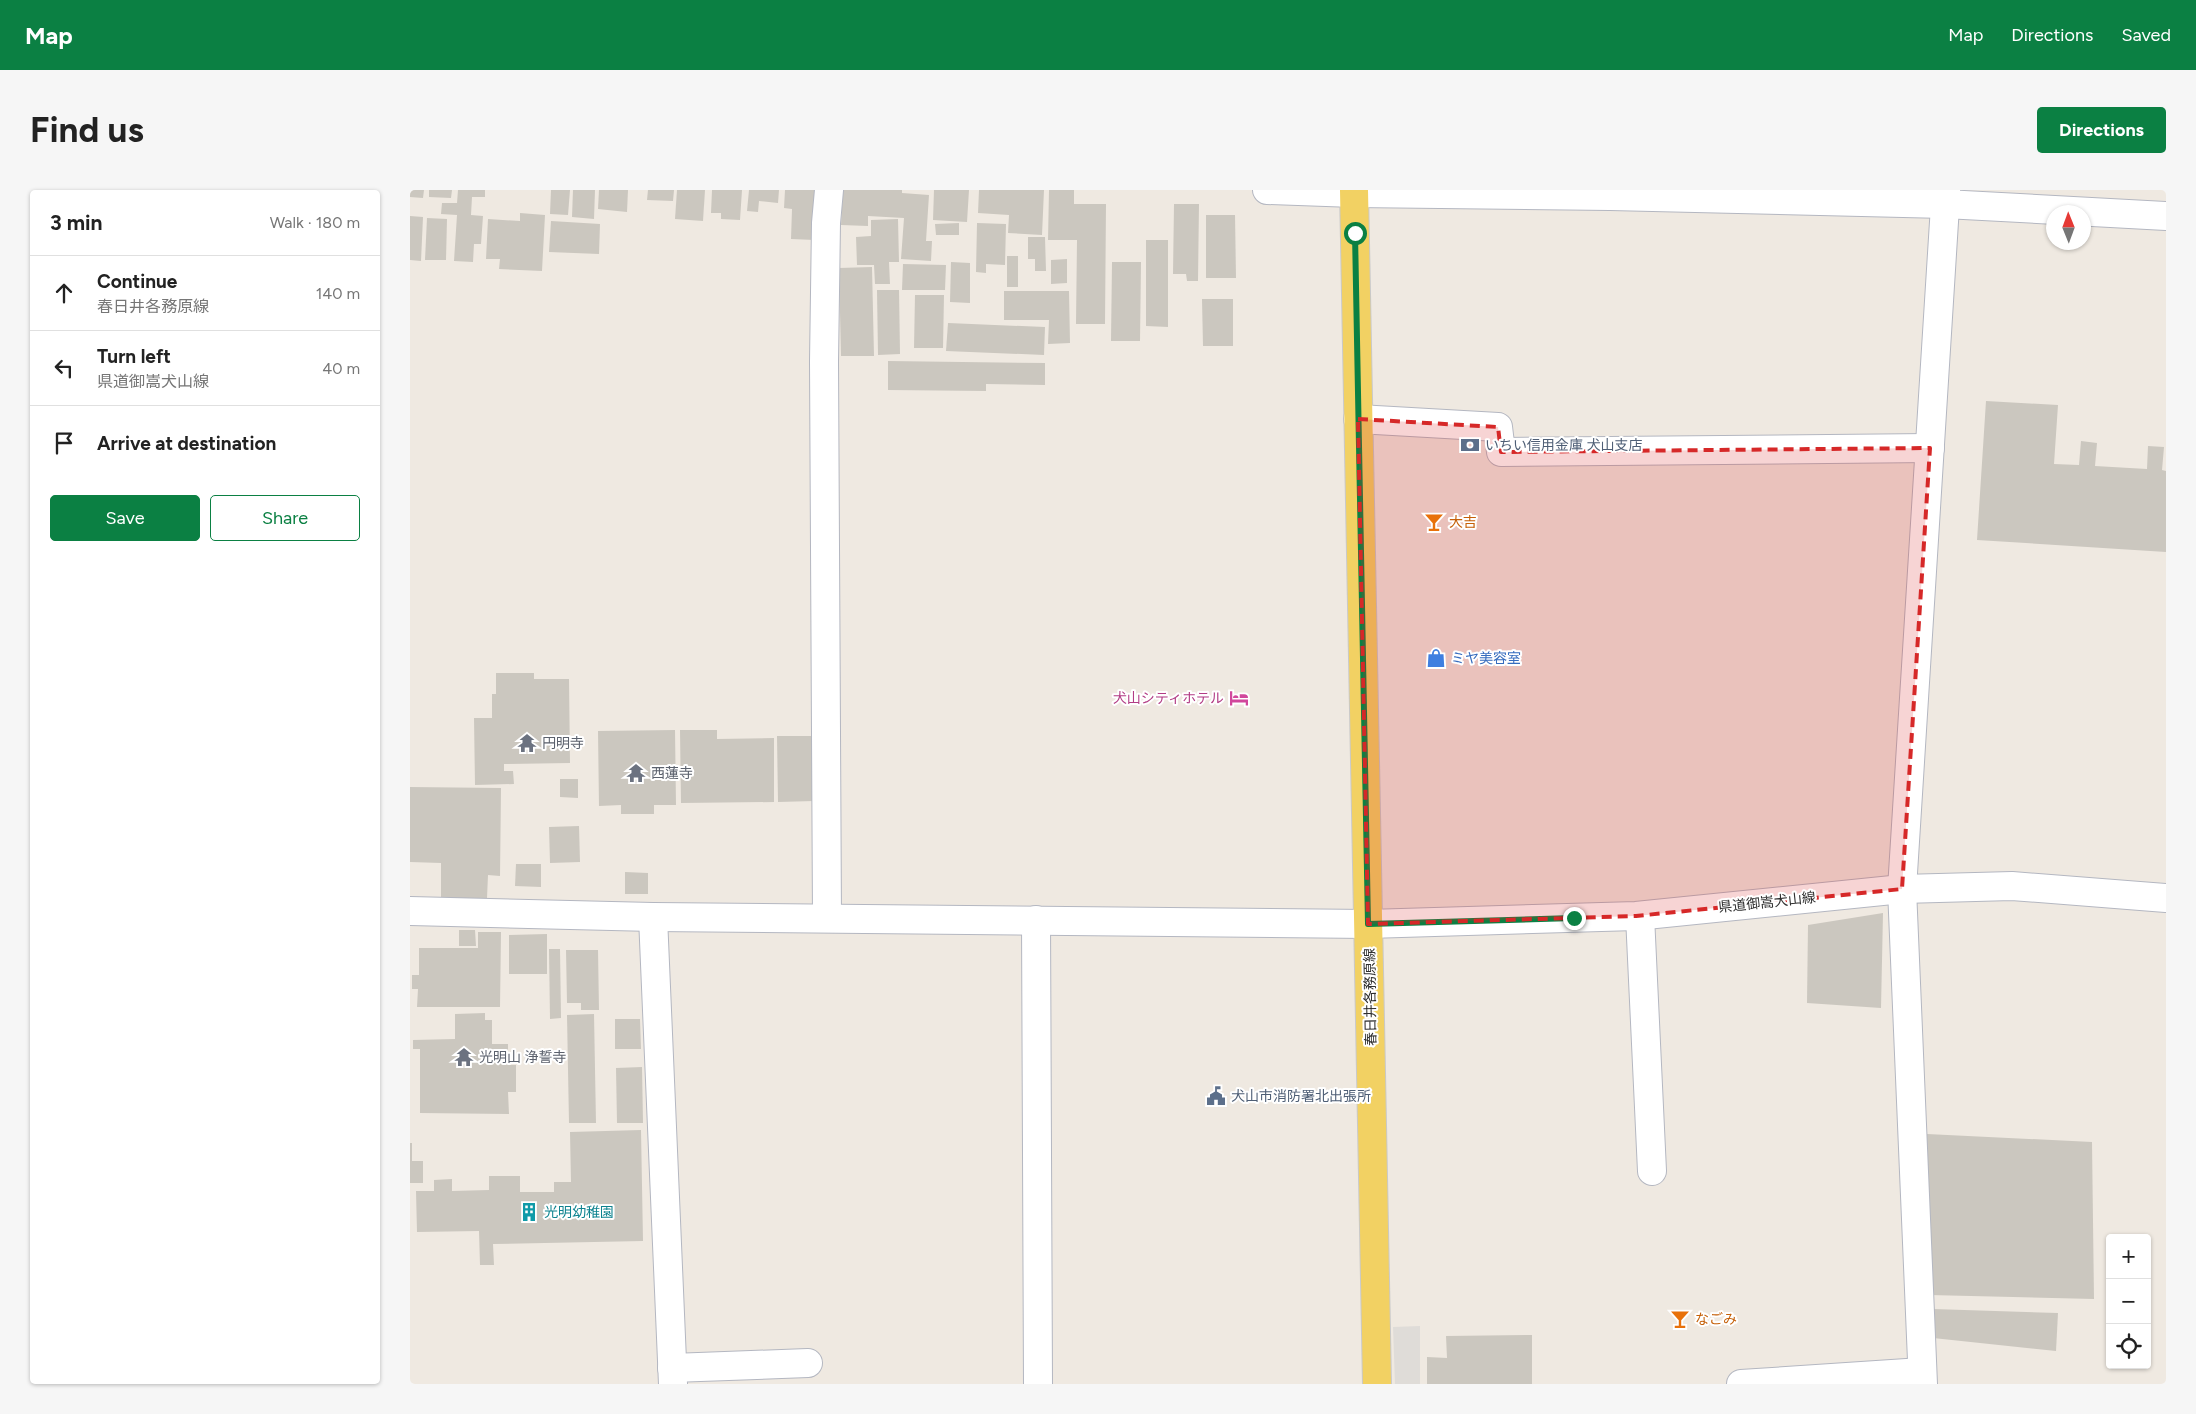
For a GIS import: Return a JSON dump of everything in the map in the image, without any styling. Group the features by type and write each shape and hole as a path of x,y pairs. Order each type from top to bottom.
{"main road":[{"name":"春日井各務原線","path":"1354,192 1378,1384"}],"street":[{"path":"827,918 824,362 826,223 829,190"},
{"path":"1268,190 1619,196 1946,197 2166,216"},
{"path":"1741,1384 1922,1378 1902,888 1946,197"},
{"path":"1358,419 1498,427 1501,452 1930,448"},
{"name":"県道御嵩犬山線","path":"410,911 653,917 1368,924 1640,916 1902,888 2012,886 2166,898"},
{"path":"1640,916 1652,1172"},
{"path":"653,917 672,1376 808,1363"},
{"path":"1036,920 1038,1384"}],"highlighted area":[{"path":"1358,419 1498,427 1501,452 1930,448 1902,889 1636,916 1368,924"}],"shaded area":[{"path":"1420,1326 1420,1384 1395,1384 1393,1327"}],"building":[{"path":"410,190 424,190 423,198 410,197"},
{"path":"429,190 452,190 451,198 429,197"},
{"path":"458,190 485,190 485,197 472,197 471,215 483,216 481,244 474,244 473,262 454,261 457,215 441,214 442,203 457,203"},
{"path":"551,190 570,190 568,215 550,214"},
{"path":"573,190 595,190 594,219 572,217"},
{"path":"599,190 628,190 627,212 598,209"},
{"path":"648,190 674,190 673,201 647,200"},
{"path":"677,190 705,190 703,221 675,219"},
{"path":"712,190 742,190 740,220 721,219 721,213 711,213"},
{"path":"749,190 779,190 778,203 759,201 758,212 747,211"},
{"path":"785,190 818,190 815,240 791,239 792,209 784,208"},
{"path":"843,190 902,190 902,193 929,195 926,241 932,241 931,261 901,259 904,218 868,216 868,226 841,225"},
{"path":"934,190 969,190 967,222 933,220"},
{"path":"979,190 1044,190 1042,235 1008,233 1009,215 978,213"},
{"path":"1049,190 1074,190 1074,204 1106,204 1105,324 1076,324 1077,240 1048,240"},
{"path":"1174,204 1199,204 1198,281 1187,281 1186,274 1173,274"},
{"path":"520,213 545,215 542,271 499,269 500,259 486,259 488,219 520,221"},
{"path":"1206,215 1235,215 1236,278 1206,278"},
{"path":"410,216 423,217 421,261 410,260"},
{"path":"427,218 447,219 446,260 425,260"},
{"path":"898,219 899,262 889,262 890,284 875,284 874,265 857,265 856,237 871,236 871,220"},
{"path":"551,221 600,224 599,254 549,252"},
{"path":"959,223 959,235 936,235 935,224"},
{"path":"977,223 1006,224 1005,265 986,264 986,273 976,272"},
{"path":"1028,237 1045,237 1046,271 1035,271 1035,259 1028,259"},
{"path":"1146,240 1168,240 1168,327 1146,326"},
{"path":"1007,256 1018,256 1018,287 1007,287"},
{"path":"1067,259 1067,283 1051,284 1051,260"},
{"path":"951,262 970,263 970,303 950,302"},
{"path":"1112,262 1141,262 1140,341 1111,341"},
{"path":"903,264 946,265 945,290 902,290"},
{"path":"872,267 874,356 841,356 839,268"},
{"path":"877,290 899,290 900,354 878,355"},
{"path":"1004,291 1069,291 1070,343 1048,344 1049,320 1004,320"},
{"path":"915,295 944,295 943,348 914,348"},
{"path":"1202,299 1233,299 1233,346 1203,346"},
{"path":"948,323 1045,327 1044,355 946,351"},
{"path":"888,361 1045,363 1045,385 986,384 986,391 888,390"},
{"path":"1986,401 2058,405 2054,464 2079,465 2081,441 2097,443 2095,466 2147,469 2148,446 2164,447 2162,470 2166,471 2166,552 1977,540"},
{"path":"496,673 534,673 534,679 569,679 570,763 504,764 504,771 513,771 514,784 475,785 474,718 492,718 492,694 496,694"},
{"path":"675,730 676,805 654,805 654,814 621,814 621,805 599,806 598,731"},
{"path":"680,730 717,730 717,739 774,738 774,802 681,803"},
{"path":"777,736 814,736 814,801 778,802"},
{"path":"560,779 578,779 578,798 560,797"},
{"path":"410,787 501,788 500,876 488,875 487,898 441,898 441,863 410,862"},
{"path":"579,826 580,862 550,863 549,827"},
{"path":"516,864 541,864 541,887 515,886"},
{"path":"625,872 648,873 648,894 625,894"},
{"path":"1883,913 1881,1008 1807,1003 1808,925"},
{"path":"459,930 475,930 476,946 459,946"},
{"path":"478,932 501,932 500,1007 417,1007 418,989 412,989 412,975 419,975 419,948 478,948"},
{"path":"547,934 547,974 509,974 509,935"},
{"path":"549,949 560,949 561,1018 550,1019"},
{"path":"566,950 598,950 599,1010 581,1010 581,1003 567,1003"},
{"name":"光明山 浄誓寺","path":"485,1013 485,1020 492,1020 492,1044 508,1044 508,1065 516,1065 516,1092 508,1092 509,1114 420,1113 420,1049 413,1049 413,1040 455,1039 455,1014"},
{"path":"594,1014 596,1123 569,1123 567,1015"},
{"path":"615,1019 640,1019 641,1049 615,1049"},
{"path":"642,1067 643,1123 617,1123 616,1068"},
{"name":"光明幼稚園","path":"641,1130 643,1241 493,1244 494,1265 480,1265 479,1231 417,1232 416,1191 434,1191 434,1180 452,1179 452,1191 489,1190 489,1176 520,1176 520,1192 554,1192 554,1182 571,1182 570,1132"},
{"path":"1927,1134 2092,1142 2094,1299 1929,1295"},
{"path":"410,1143 412,1143 412,1161 423,1161 423,1183 410,1183"},
{"path":"1933,1309 2058,1313 2056,1351 1933,1338"},
{"path":"1532,1335 1532,1384 1427,1384 1427,1357 1447,1358 1446,1336"}],"place":[{"name":"いちい信用金庫 犬山支店","path":"1470,445"},
{"name":"大吉","path":"1434,522"},
{"name":"ミヤ美容室","path":"1436,658"},
{"name":"犬山シティホテル","path":"1239,698"},
{"name":"円明寺","path":"527,743"},
{"name":"西蓮寺","path":"636,773"},
{"name":"光明山 浄誓寺","path":"464,1057"},
{"name":"犬山市消防署北出張所","path":"1216,1096"},
{"name":"光明幼稚園","path":"529,1212"},
{"name":"なごみ","path":"1680,1319"}],"route":[{"path":"1355,233 1368,924 1574,918"}]}
